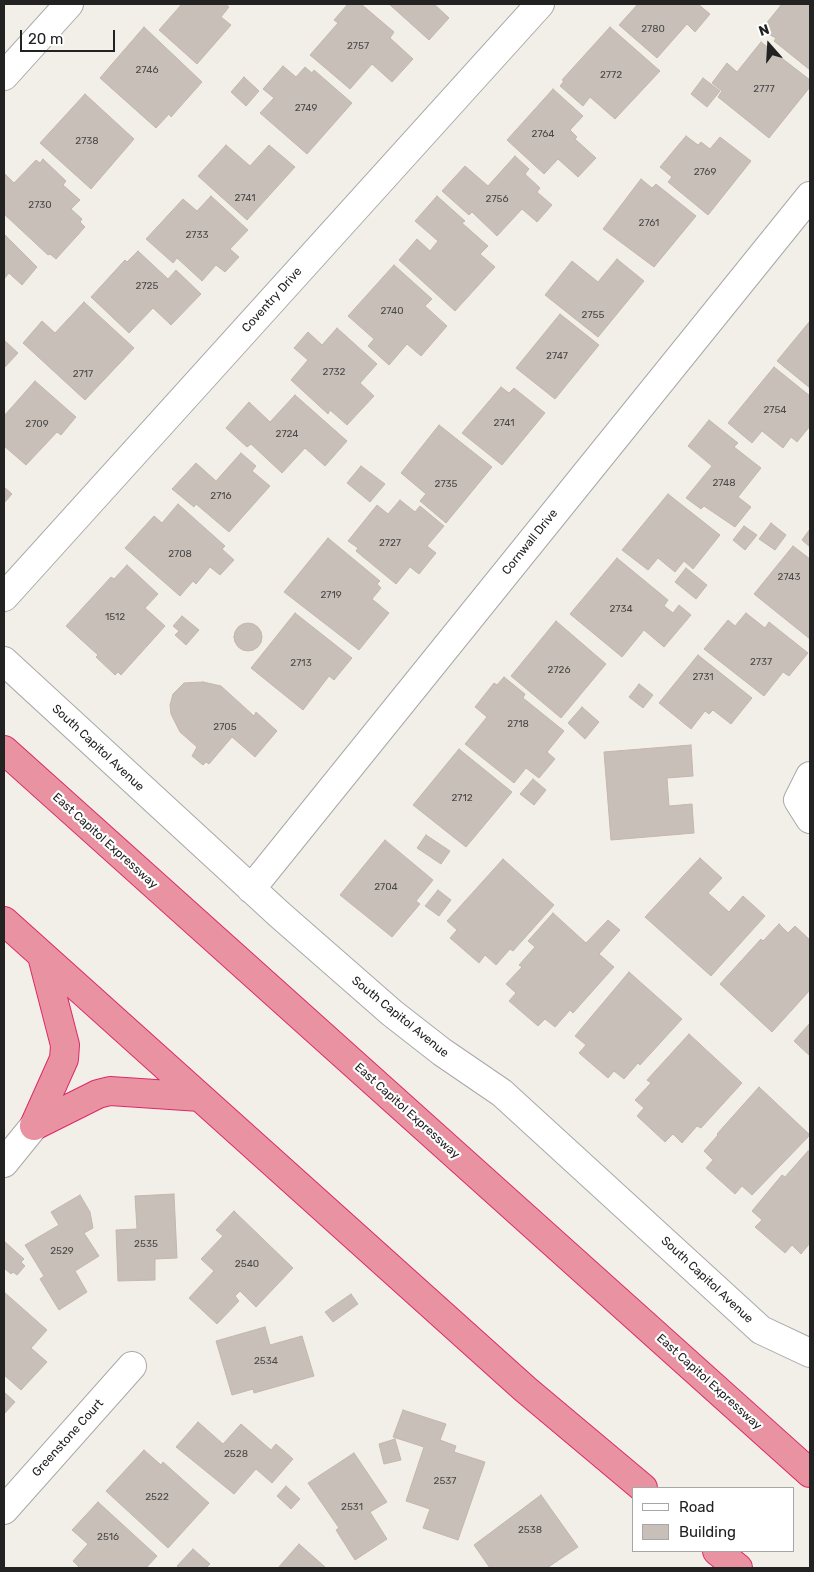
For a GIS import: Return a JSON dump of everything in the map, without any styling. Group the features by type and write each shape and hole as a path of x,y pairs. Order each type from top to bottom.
{"highway":[{"name":"East Capitol Expressway","path":"4,750 810,1473"},
{"path":"4,921 525,1389 642,1487"},
{"path":"34,1126 64,1059 65,1045 42,956"},
{"path":"34,1126 98,1094 110,1091 200,1097"},
{"path":"719,1552 738,1568"}],"street":[{"path":"4,76 69,4"},
{"name":"Coventry Drive","path":"4,597 540,4"},
{"name":"Cornwall Drive","path":"251,889 810,196"},
{"name":"South Capitol Avenue","path":"4,662 251,889 392,1014 442,1052 502,1092 761,1330 810,1352"},
{"path":"804,809 810,776"},
{"path":"4,1163 34,1126"},
{"name":"Greenstone Court","path":"4,1510 132,1366"}],"building":[{"path":"182,4 225,4 229,7 221,17 231,25 197,64 159,30"},
{"path":"348,4 361,4 394,32 390,38 413,59 392,82 372,64 350,89 310,55 338,23 334,20"},
{"path":"389,4 434,4 449,18 429,40"},
{"path":"638,4 698,4 710,14 695,32 687,24 657,58 619,25"},
{"path":"782,4 810,4 810,70 774,41 776,38 761,30"},
{"path":"144,27 202,82 171,117 169,114 156,128 100,78"},
{"path":"610,27 660,71 615,119 590,97 583,106 560,86 564,81 562,80"},
{"path":"761,42 810,80 810,87 769,138 718,97 722,91 712,83 727,63 737,72"},
{"path":"283,66 296,77 305,67 312,73 314,70 352,103 307,154 260,113 274,98 263,89"},
{"path":"244,77 259,91 246,106 231,92"},
{"path":"703,78 720,91 707,107 691,94"},
{"path":"553,89 583,116 570,130 577,137 575,139 596,158 578,177 558,159 544,174 507,140"},
{"path":"85,94 134,139 91,189 40,143"},
{"path":"686,136 698,145 701,142 710,149 720,137 751,161 708,215 668,182 672,177 660,167"},
{"path":"226,145 250,166 269,145 295,167 247,220 198,176"},
{"path":"515,156 529,169 525,174 540,188 537,192 552,205 537,222 522,209 497,236 472,212 469,215 442,191 465,166 488,186"},
{"path":"43,159 66,181 63,185 80,200 71,209 82,219 80,222 85,227 56,259 50,254 48,255 4,214 4,173 14,183 36,160 40,163"},
{"path":"641,179 652,188 656,184 696,216 654,267 603,229"},
{"path":"211,196 248,230 230,249 239,257 225,272 216,265 202,281 177,258 173,263 146,239 183,199 197,211"},
{"path":"437,196 465,221 462,223 488,246 480,254 495,267 455,311 399,260 417,239 430,251 438,241 415,221"},
{"path":"4,234 37,267 22,285 9,273 4,279"},
{"path":"138,251 168,279 176,270 201,294 171,325 153,308 129,333 91,297 125,260 127,262"},
{"path":"617,259 644,281 598,337 545,295 572,261 598,282"},
{"path":"394,265 432,299 425,306 447,326 421,356 407,344 389,365 368,346 374,339 348,316"},
{"path":"84,302 134,348 85,400 23,343 42,321 55,333"},
{"path":"560,314 599,345 555,399 516,368"},
{"path":"810,321 810,388 777,361"},
{"path":"337,328 377,364 360,383 374,396 347,425 330,410 328,414 291,380 308,360 294,348 308,332 322,345"},
{"path":"4,340 18,353 4,368"},
{"path":"774,367 810,396 810,426 797,442 791,437 783,448 762,431 752,443 728,423"},
{"path":"35,381 76,417 61,435 57,432 26,465 4,446 4,416"},
{"path":"501,387 509,393 514,388 545,413 502,465 462,433"},
{"path":"295,395 347,441 325,466 305,448 282,473 251,444 247,447 226,428 249,402 270,422"},
{"path":"709,420 738,443 734,447 761,468 738,497 751,507 735,527 704,506 701,509 686,498 712,466 688,446"},
{"path":"439,425 492,467 446,523 420,501 426,494 401,473"},
{"path":"241,453 256,466 252,471 270,486 229,532 196,504 194,507 172,489 196,463 216,481"},
{"path":"361,466 385,484 370,502 347,483"},
{"path":"4,487 12,494 4,503"},
{"path":"668,494 720,535 693,569 684,561 675,572 658,558 648,570 622,550"},
{"path":"400,500 415,512 420,506 444,526 427,546 436,553 419,574 410,567 396,584 356,551 358,548 348,541 377,505 388,514"},
{"path":"178,504 225,546 222,549 234,560 220,575 210,567 196,584 193,581 180,596 125,548 154,516 162,523"},
{"path":"771,523 786,535 775,550 759,539"},
{"path":"744,526 757,535 745,550 733,540"},
{"path":"810,529 810,547 802,540"},
{"path":"328,538 380,581 377,584 381,588 372,599 389,613 359,650 284,592"},
{"path":"793,546 810,559 810,639 754,594"},
{"path":"617,558 668,600 664,606 673,613 679,605 691,615 664,647 644,630 622,657 570,614"},
{"path":"127,565 158,594 145,608 165,626 121,675 118,672 115,675 96,657 98,655 66,626 111,577 114,579"},
{"path":"686,568 707,585 696,599 675,582"},
{"path":"295,613 352,658 334,680 329,676 303,710 251,668"},
{"path":"746,613 765,628 769,622 808,653 789,676 783,672 764,696 704,649 728,620 735,626"},
{"path":"182,616 199,630 186,645 175,635 179,631 173,626"},
{"path":"556,621 606,664 561,718 511,676"},
{"path":"248,623 258,627 262,637 258,647 248,651 238,647 234,637 238,627"},
{"path":"698,655 752,698 731,724 713,710 709,714 705,711 691,729 659,703"},
{"path":"504,677 525,694 523,698 564,731 547,752 555,759 539,778 526,768 514,783 465,744 487,717 475,707 494,683 497,685"},
{"path":"203,682 221,686 254,716 256,712 277,731 255,757 232,737 209,764 206,762 203,765 192,756 197,747 180,732 171,714 170,705 173,694 184,683"},
{"path":"639,684 653,695 643,708 629,697"},
{"path":"582,707 599,722 585,739 568,723"},
{"path":"691,745 693,776 667,778 669,806 692,804 694,833 611,840 604,752"},
{"path":"459,749 512,792 466,847 413,805"},
{"path":"533,779 546,790 534,805 520,794"},
{"path":"426,835 450,851 441,864 417,848"},
{"path":"385,840 433,880 416,901 420,904 392,937 340,895"},
{"path":"700,858 722,878 708,893 729,912 743,896 765,916 711,976 645,917"},
{"path":"503,859 554,905 513,951 510,949 496,965 485,955 479,963 450,938 457,930 447,921"},
{"path":"438,890 451,900 439,916 425,906"},
{"path":"553,913 586,943 608,920 620,930 599,954 614,967 573,1013 570,1010 555,1027 545,1019 538,1026 509,1001 516,993 506,984 522,967 519,965 535,947 528,941"},
{"path":"779,924 788,933 795,926 810,940 810,990 772,1032 720,984 761,939 763,941"},
{"path":"629,972 682,1019 640,1065 638,1063 624,1079 614,1071 608,1078 579,1053 586,1045 575,1036"},
{"path":"810,1023 810,1056 794,1041"},
{"path":"689,1034 742,1083 701,1128 697,1126 682,1143 673,1134 665,1142 637,1116 644,1108 635,1100 651,1083 647,1080"},
{"path":"759,1087 810,1135 752,1195 742,1186 735,1194 706,1168 713,1160 704,1151"},
{"path":"808,1151 810,1152 810,1243 801,1254 792,1245 785,1253 755,1227 762,1220 752,1211 782,1175 785,1177"},
{"path":"174,1194 177,1258 155,1259 155,1280 118,1281 116,1230 137,1229 135,1196"},
{"path":"80,1195 90,1212 93,1228 84,1233 99,1256 75,1271 87,1292 59,1310 40,1279 44,1276 25,1245 59,1225 51,1212"},
{"path":"234,1211 293,1268 256,1307 240,1291 235,1296 239,1301 217,1324 189,1298 214,1271 201,1259 223,1236 216,1230"},
{"path":"4,1241 24,1259 21,1262 25,1266 17,1275 13,1272 11,1274 4,1268"},
{"path":"4,1292 47,1330 31,1348 47,1362 21,1390 4,1375"},
{"path":"351,1294 358,1304 333,1322 325,1312"},
{"path":"265,1327 270,1345 302,1336 314,1376 254,1393 253,1389 232,1395 216,1341"},
{"path":"4,1392 15,1402 4,1414"},
{"path":"403,1410 446,1424 440,1440 456,1446 454,1452 485,1462 458,1540 423,1528 430,1509 406,1501 424,1447 393,1437"},
{"path":"198,1422 223,1444 241,1424 271,1450 276,1444 293,1459 272,1483 256,1469 234,1494 176,1447"},
{"path":"395,1439 401,1460 384,1464 379,1444"},
{"path":"144,1450 161,1465 163,1462 209,1503 168,1548 106,1491"},
{"path":"354,1453 387,1502 370,1512 387,1539 355,1560 336,1530 339,1528 308,1483"},
{"path":"286,1486 300,1499 291,1509 277,1496"},
{"path":"541,1495 578,1547 547,1568 490,1568 474,1545"},
{"path":"98,1502 157,1556 146,1568 80,1568 73,1561 88,1544 72,1530"},
{"path":"299,1544 325,1567 278,1568"},
{"path":"193,1549 210,1564 206,1568 180,1568 177,1566"}]}
